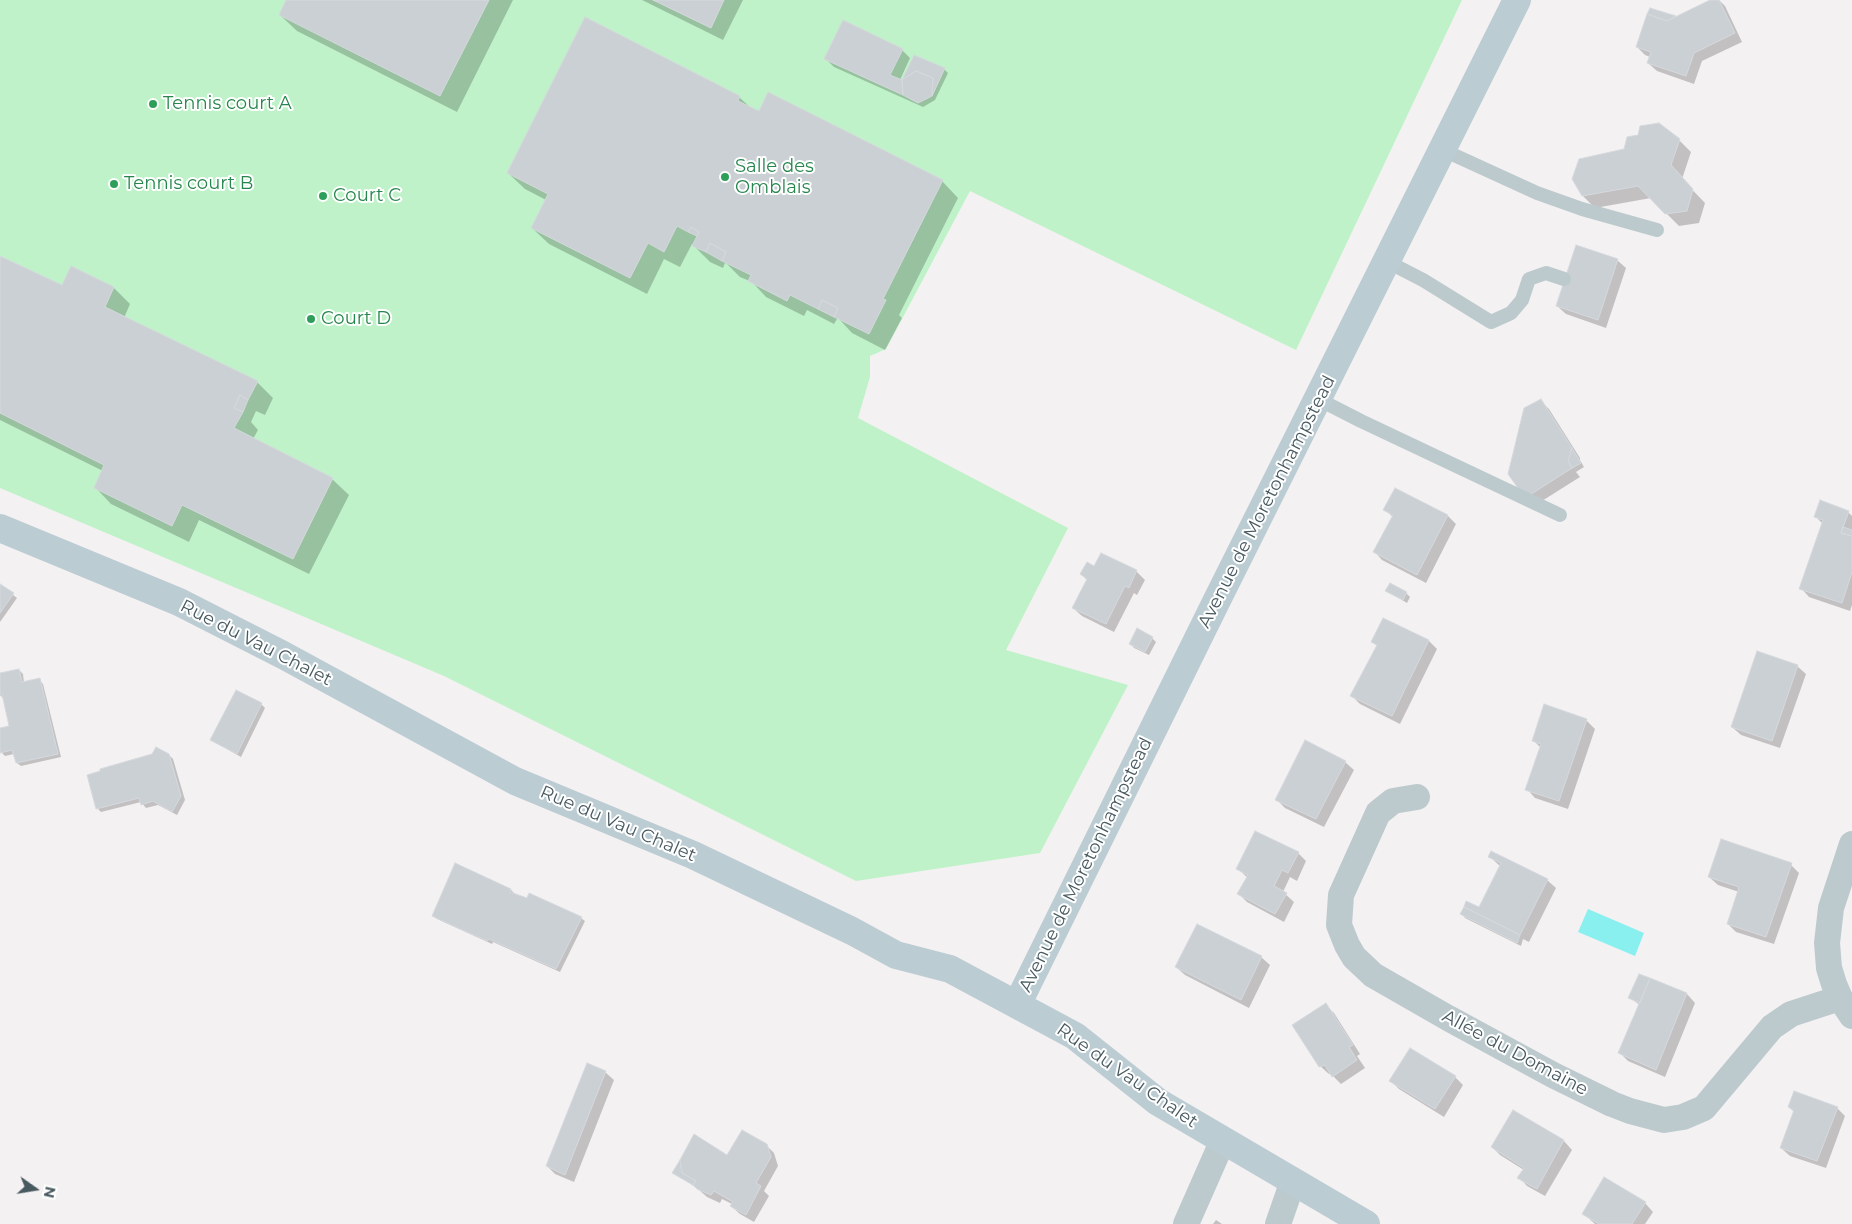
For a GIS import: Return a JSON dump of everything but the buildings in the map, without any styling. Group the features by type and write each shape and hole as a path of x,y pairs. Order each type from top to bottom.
{"street":[{"name":"Avenue de Moretonhampstead","path":"1018,1005 1517,0"},
{"name":"Rue du Vau Chalet","path":"0,528 179,602 283,655 515,780 693,855 852,931 896,955 950,969 1075,1036 1158,1102 1366,1224"},
{"name":"Allée du Domaine","path":"1417,796 1393,801 1378,813 1341,895 1339,924 1347,945 1354,957 1373,975 1440,1014 1553,1075 1630,1111 1664,1120 1683,1117 1704,1108 1772,1027 1791,1014 1846,1007"},
{"path":"1846,1007 1829,968 1827,932 1831,908 1852,844"},
{"path":"1186,1224 1223,1140"},
{"path":"1278,1224 1293,1181"}],"lane":[{"path":"1442,150 1537,193 1582,209 1657,230"},
{"path":"1386,261 1423,280 1491,322 1511,313 1522,300 1529,279 1546,273 1564,279"},
{"path":"1318,399 1361,422 1560,515"}],"green space":[{"path":"0,0 1462,0 1296,350 970,191 886,349 870,356 870,377 858,418 1068,528 1006,650 1128,685 1040,853 856,881 444,676 0,488"}],"water":[{"path":"1588,909 1644,933 1635,956 1578,932"}],"place":[{"name":"Tennis court A","path":"153,104"},
{"name":"Salle des Omblais","path":"725,177"},
{"name":"Tennis court B","path":"114,184"},
{"name":"Court C","path":"323,196"},
{"name":"Court D","path":"311,319"}]}
